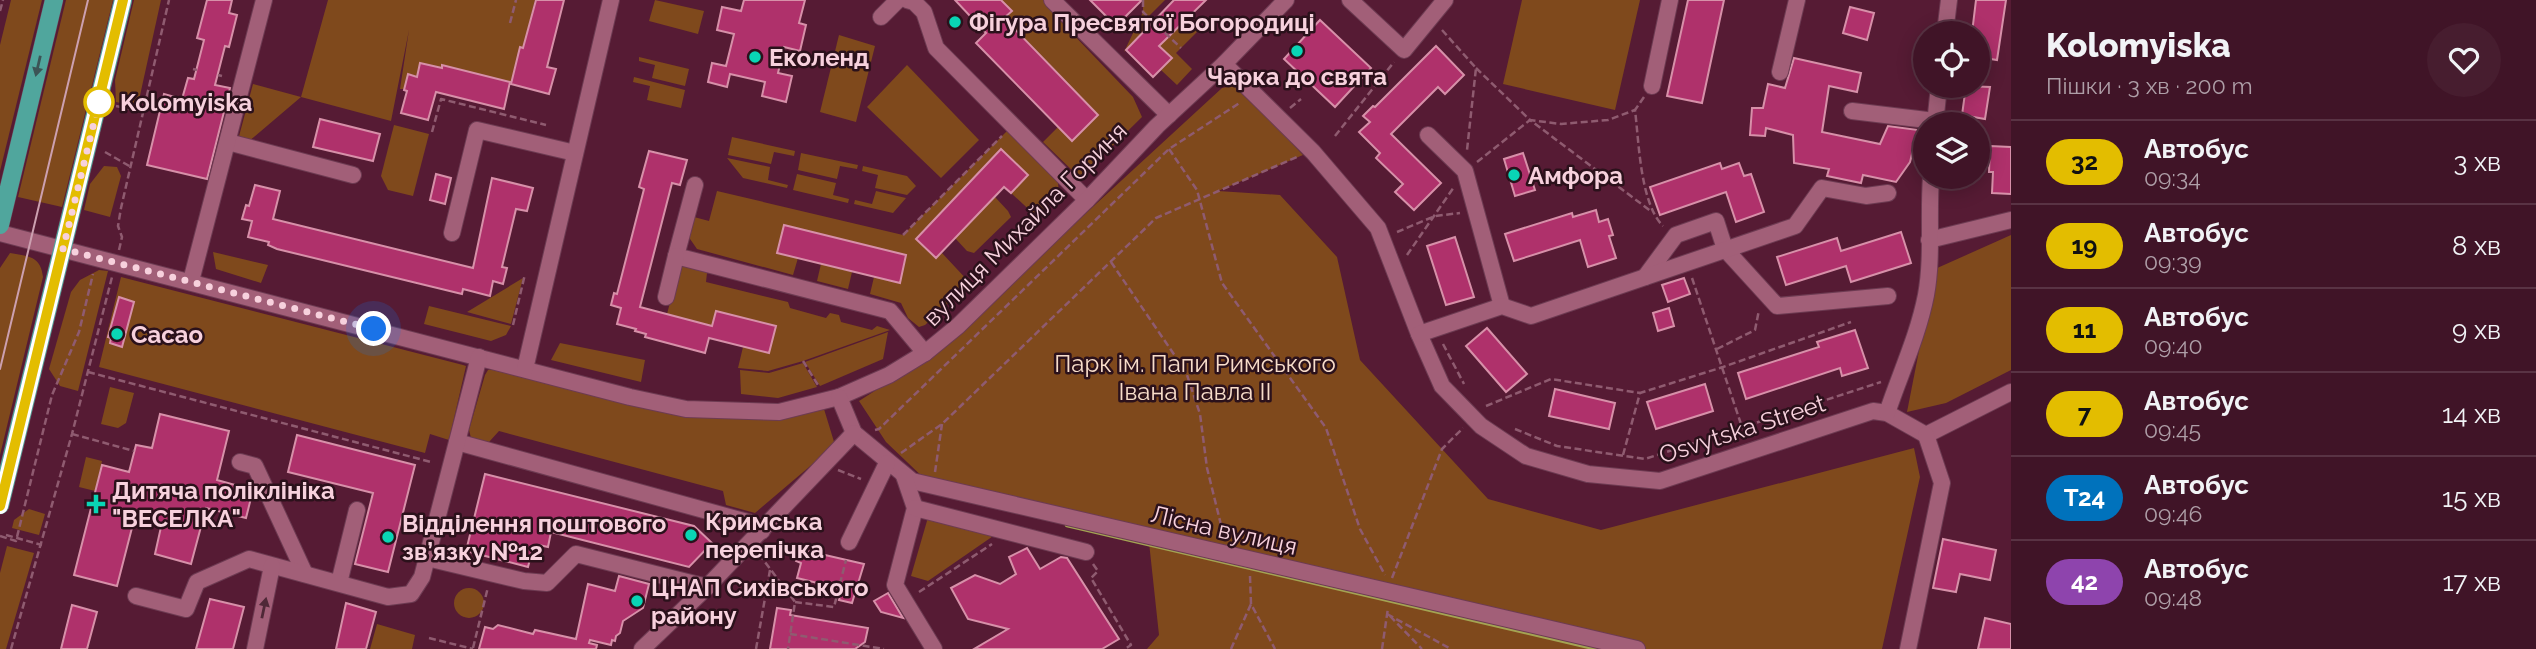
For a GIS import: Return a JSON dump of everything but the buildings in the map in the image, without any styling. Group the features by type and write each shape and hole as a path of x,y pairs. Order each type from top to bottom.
{"main road":[{"path":"0,225 54,0"},
{"path":"0,505 123,0"}],"street":[{"path":"191,281 264,0"},
{"path":"525,369 611,0"},
{"path":"881,17 898,0"},
{"path":"907,0 914,2 924,12 936,48 1087,200"},
{"path":"1052,0 1169,115"},
{"name":"вулиця Михайла Гориня","path":"0,233 630,397 687,409 779,412 839,397 889,374 925,353 958,326 1087,200 1286,0"},
{"path":"1350,0 1404,50 1429,16 1445,0"},
{"path":"1652,86 1671,0"},
{"path":"1780,72 1797,0"},
{"path":"1946,21 1949,0"},
{"name":"Osvytska Street","path":"1224,64 1313,152 1378,229 1442,386 1527,457 1588,474 1660,481 1873,411 1888,411"},
{"path":"1852,111 1913,119"},
{"path":"452,233 477,130 575,153"},
{"path":"1428,135 1465,171 1502,306"},
{"path":"228,142 353,175"},
{"path":"666,298 695,185"},
{"path":"1419,334 1502,306 1531,316 1795,226 1822,188 1867,196 1888,193"},
{"path":"1908,649 1942,483 1927,434 1888,411 1926,294 1930,189"},
{"path":"1929,240 2011,220"},
{"path":"1645,277 1675,236 1716,221 1726,249 1777,306 1888,296"},
{"path":"676,256 890,311 925,353"},
{"path":"136,596 186,609 197,582 249,559 388,597 411,594 422,578 479,357"},
{"path":"1927,434 2011,392"},
{"name":"Лісна вулиця","path":"839,397 854,433 908,478 933,486 1637,649"},
{"path":"642,649 707,587 854,433"},
{"path":"457,442 751,523 756,537"},
{"path":"240,462 255,466 305,574"},
{"path":"849,542 887,463"},
{"path":"908,478 915,508 895,585 934,649"},
{"path":"915,508 1086,552"},
{"path":"339,583 357,510"},
{"path":"427,558 524,581 547,583 576,554 707,587"},
{"path":"255,649 272,566"}],"path":[{"path":"0,11 3,0"},
{"path":"119,250 122,237 118,226 169,0"},
{"path":"510,23 516,0"},
{"path":"1143,0 1143,12 1181,48"},
{"path":"1429,16 1476,68 1530,120 1652,212 1675,236"},
{"path":"1335,136 1404,50"},
{"path":"1465,171 1476,68"},
{"path":"1407,255 1465,171 1530,120 1561,124 1608,120 1635,110 1652,86"},
{"path":"854,433 879,429 1169,149 1255,93"},
{"path":"432,132 441,99 546,125"},
{"path":"116,106 144,112"},
{"path":"1635,110 1642,166 1652,212"},
{"path":"903,235 1007,131"},
{"path":"1169,149 1197,190 1222,283 1326,428 1360,529 1390,584 1442,449 1481,416 1484,407 1551,379 1640,393 1851,322"},
{"path":"105,152 131,167"},
{"path":"887,463 942,424 1156,218 1313,152"},
{"path":"1397,232 1435,216 1476,212"},
{"path":"0,536 16,541 52,395 79,332 97,258"},
{"path":"1111,262 1185,372 1200,414 1207,468 1228,554"},
{"path":"1687,262 1742,427"},
{"path":"513,325 525,274"},
{"path":"11,649 42,545 112,276"},
{"path":"1717,349 1755,330 1763,291"},
{"path":"1436,328 1469,391"},
{"path":"803,361 819,388"},
{"path":"88,372 430,462"},
{"path":"1507,425 1558,446 1645,458 1901,375"},
{"path":"1622,456 1640,393"},
{"path":"933,486 942,424"},
{"path":"72,434 134,451"},
{"path":"825,465 870,482"},
{"path":"919,592 1009,533"},
{"path":"6,535 42,545"},
{"path":"756,537 770,569 795,602 834,607 846,560"},
{"path":"1086,552 1098,571 1091,578 1131,645 1125,649"},
{"path":"756,649 770,569"},
{"path":"1249,570 1251,604 1275,649"},
{"path":"429,638 473,649 491,573"},
{"path":"788,649 795,602"},
{"path":"1231,649 1251,604"},
{"path":"1382,649 1387,614"},
{"path":"1387,614 1422,649"},
{"path":"1387,614 1451,649"},
{"path":"790,634 884,649"}],"green space":[{"path":"11,0 42,0 0,171 0,45"},
{"path":"66,0 113,0 62,207 18,197"},
{"path":"134,0 161,0 139,100 132,105 116,102 115,80"},
{"path":"328,0 535,0 511,84 443,65 442,68 421,63 417,77 408,75 404,89 400,89 409,30 391,121 301,97"},
{"path":"655,0 704,11 698,34 649,21"},
{"path":"1001,0 1045,0 1047,7 1133,97 1142,117 1080,178 1043,142 1058,127 1072,141 1098,115 1004,18 1011,10"},
{"path":"1143,0 1165,0 1149,16 1146,15 1169,37 1188,18 1200,29 1176,53 1192,69 1177,85 1161,70 1172,58 1144,32 1124,52 1143,12"},
{"path":"1522,0 1640,0 1615,110 1503,84"},
{"path":"839,35 875,46 856,122 820,112"},
{"path":"639,57 689,69 685,86 652,78 655,65 639,61"},
{"path":"907,65 979,140 941,178 867,107"},
{"path":"634,77 685,90 681,108 647,100 650,86 633,82"},
{"path":"253,84 301,97 248,142 238,140"},
{"name":"Парк ім. Папи Римського Івана Павла ІІ","path":"1239,87 1303,155 1218,191 1280,195 1337,257 1360,360 1488,499 1601,530 1914,448 1920,477 1882,649 1147,649 1159,635 1148,533 928,482 886,442 859,401 934,353 1222,88"},
{"path":"394,125 429,134 413,196 388,190 381,176"},
{"path":"1007,131 1054,175 1059,193 1037,217 1011,193 1028,175 1001,150 916,239 936,258 942,253 970,283 925,325 919,327 908,318 901,303 870,294 874,277 900,283 906,255 784,225 777,253 798,258 793,275 697,249 688,236 694,217 709,221 717,191 903,235"},
{"path":"732,137 795,151 794,156 774,152 771,164 728,155"},
{"path":"801,153 858,165 857,169 840,166 837,179 798,170"},
{"path":"727,158 770,167 768,180 788,185 787,188 743,178"},
{"path":"104,166 117,167 121,176 110,217 84,210 90,184"},
{"path":"863,166 907,176 916,186 907,195 875,188 878,175 862,171"},
{"path":"797,174 836,183 833,195 849,199 848,203 793,190"},
{"path":"876,191 906,198 893,213 854,204 855,200 872,204"},
{"path":"995,197 1011,217 974,253 967,251 955,238"},
{"path":"2011,235 2011,370 1946,403 1907,412 1935,269"},
{"path":"213,252 268,265 261,283 216,269"},
{"path":"10,253 32,258 40,265 43,277 0,455 0,268"},
{"path":"683,263 704,269 707,273 706,282 788,302 790,308 826,318 830,313 839,315 841,322 872,330 877,326 890,330 768,371 738,368 743,347 769,353 775,326 716,311 712,326 667,314 679,268"},
{"path":"821,264 852,272 848,289 817,281"},
{"path":"99,270 108,271 78,391 60,386 49,369 71,292 80,280"},
{"path":"121,277 466,366 449,440 430,434 425,453 99,367"},
{"path":"523,278 511,324 467,312"},
{"path":"429,306 511,326 506,335 491,341 424,324"},
{"path":"888,332 883,359 820,386 805,362"},
{"path":"560,343 645,360 641,382 551,360"},
{"path":"803,363 817,387 778,398 741,394 740,370 769,373"},
{"path":"488,370 784,418 824,409 835,445 755,513 726,505 723,491 499,431 489,442 471,438 469,430 485,375"},
{"path":"110,387 134,393 126,423 118,428 101,424"},
{"path":"86,457 102,461 95,491 79,487"},
{"path":"29,509 45,514 39,535 12,528 14,520"},
{"path":"929,514 999,532 928,581 911,576"},
{"path":"7,546 34,553 6,649 0,649 0,573"},
{"path":"469,588 475,589 483,597 483,609 475,617 469,618 463,617 455,609 454,603 455,597 463,589"},
{"path":"377,624 415,635 412,649 370,649"}],"waterway":[{"path":"1067,525 1598,649"}],"tram line":[{"path":"0,369 88,0"}],"bus line":[{"name":"32","path":"0,506 123,0"}],"place":[{"name":"Фігура Пресвятої Богородиці","path":"955,22"},
{"name":"Чарка до свята","path":"1297,51"},
{"name":"Еколенд","path":"755,57"},
{"name":"Kolomyiska","path":"99,102"},
{"name":"Амфора","path":"1514,175"},
{"name":"Cacao","path":"117,334"},
{"name":"Дитяча поліклініка \"ВЕСЕЛКА\"","path":"96,504"},
{"name":"Кримська перепічка","path":"691,535"},
{"name":"Відділення поштового зв’язку №12","path":"388,537"},
{"name":"ЦНАП Сихівського району","path":"637,601"}],"route":[{"path":"99,102 63,249 374,329"}]}
